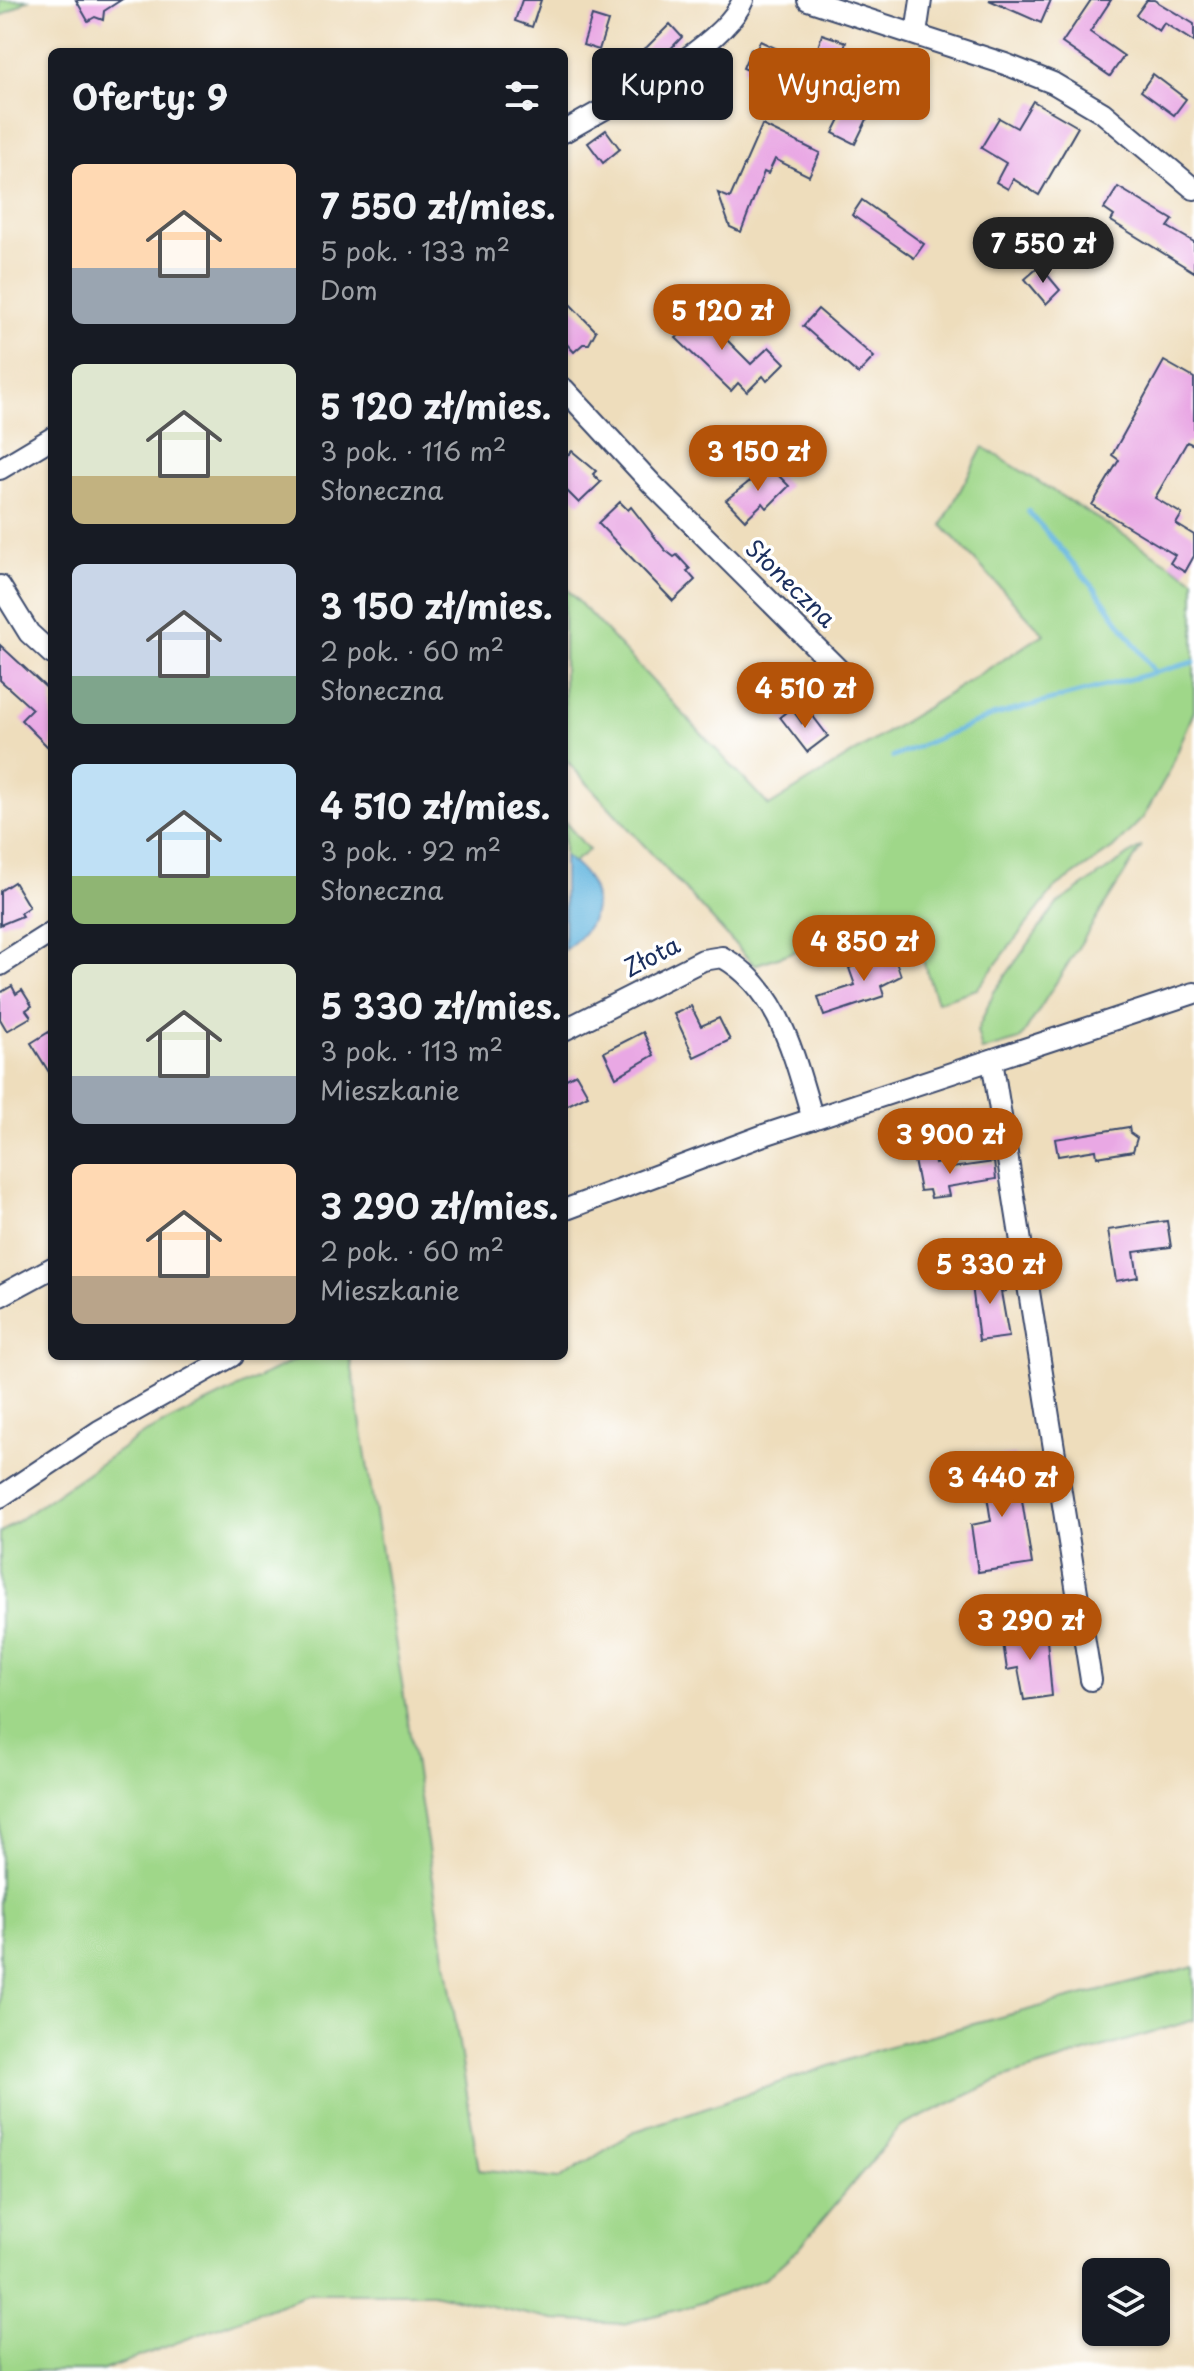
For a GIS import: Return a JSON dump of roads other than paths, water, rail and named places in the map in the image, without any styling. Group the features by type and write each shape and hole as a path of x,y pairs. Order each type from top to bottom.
{"street":[{"path":"568,130 698,50 721,31 743,0"},
{"path":"808,0 1031,74 1083,99 1194,189"},
{"path":"916,34 921,0"},
{"name":"Słoneczna","path":"568,393 662,494 847,678"},
{"path":"0,469 48,440"},
{"path":"0,586 29,633 48,650"},
{"path":"0,965 48,935"},
{"name":"Złota","path":"568,1028 703,960 722,957 746,976 783,1025 813,1119"},
{"path":"568,1208 650,1175 1194,993"},
{"path":"992,1060 1091,1680"},
{"path":"0,1296 48,1270"},
{"path":"0,1497 110,1424 225,1360"}],"water":[{"path":"568,859 587,878 595,903 593,915 578,939 568,947"}],"waterway":[{"path":"1028,511 1096,590 1153,670"},
{"path":"893,757 992,716 1194,662"}]}
